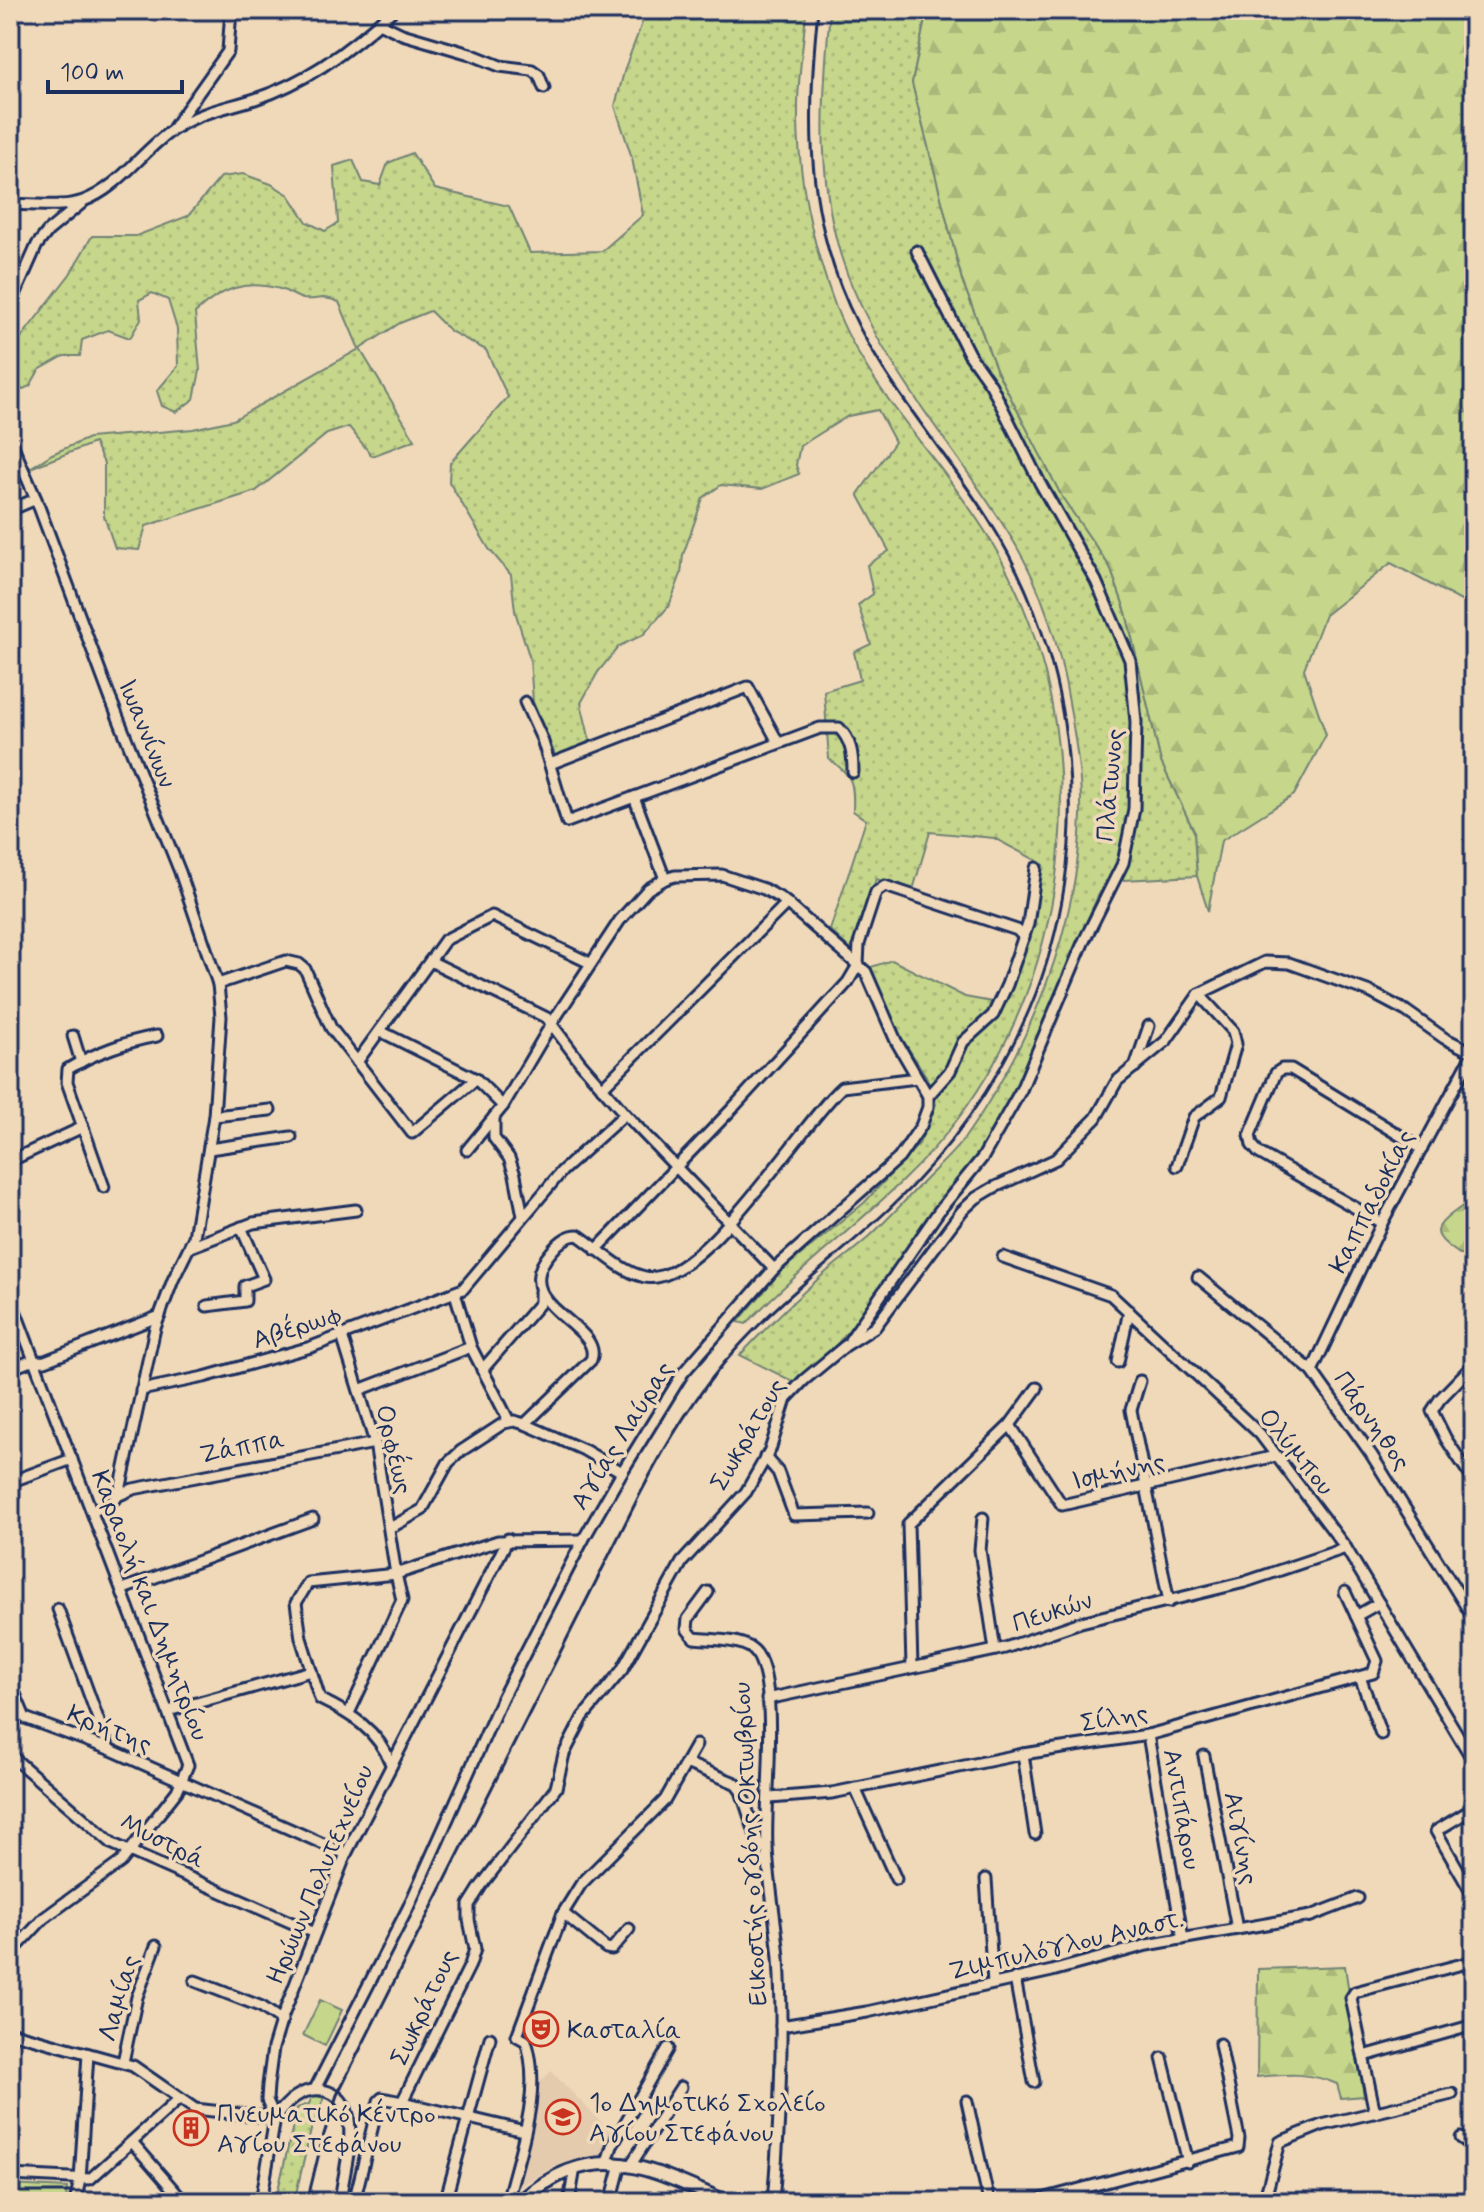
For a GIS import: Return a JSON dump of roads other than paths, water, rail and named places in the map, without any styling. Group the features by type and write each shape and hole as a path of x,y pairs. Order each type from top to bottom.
{"main road":[{"path":"520,2202 545,2182 575,2168 607,2162 654,2172 722,2201"}],"street":[{"path":"10,306 37,245 48,231 84,201 114,182 172,130 228,51 231,10"},
{"path":"172,130 203,114 256,99 289,85 322,67 393,10"},
{"path":"379,23 402,34 500,66 532,70 539,75 544,88"},
{"path":"10,205 57,206 84,201"},
{"name":"Πλάτωνος","path":"845,1346 939,1211 983,1157 1021,1090 1083,943 1123,863 1134,809 1136,722 1130,660 1096,581 1040,483 991,385 969,354 917,251"},
{"name":"Ιωαννίνων","path":"10,439 180,872 218,984 221,1017 209,1149 190,1247 173,1280 160,1316 119,1495"},
{"path":"10,510 36,499"},
{"path":"550,764 748,687 778,742"},
{"path":"525,702 550,764 567,822 820,728 839,728 846,735 851,747 853,772"},
{"path":"634,797 665,879"},
{"name":"Αγίας Λαύρας","path":"315,2089 408,1908 502,1698 583,1540 622,1472 683,1373 774,1269 899,1158 921,1126 928,1107 928,1096 950,1071 963,1042 993,1015 1024,937 1036,868"},
{"path":"467,1150 503,1106 590,963 639,898 665,879 675,876 722,875 764,889 787,903 866,972 885,1019 928,1096"},
{"path":"596,1250 832,1002 858,965 859,944 879,888 885,886 1017,930 1024,937"},
{"path":"602,1088 787,903"},
{"path":"357,1062 445,940 492,916 590,963"},
{"path":"218,984 286,961 299,964 305,969 331,1028 412,1133 476,1079"},
{"path":"430,961 544,1015 625,1114 774,1269"},
{"name":"Σωκράτους","path":"354,2202 379,2101 382,2098 402,2102 470,1965 475,1949 469,1905 556,1788 564,1754 583,1717 622,1670 682,1562 746,1492 765,1457 786,1399 845,1346 875,1327 940,1237 969,1204 993,1188 1056,1159 1096,1118 1117,1081 1159,1049 1199,994 1265,962 1282,961 1382,998 1473,1053"},
{"path":"1177,1166 1194,1117 1221,1097 1236,1044 1233,1031 1199,994"},
{"path":"1135,1067 1149,1026"},
{"path":"380,1031 476,1079 503,1106"},
{"path":"73,1036 81,1062"},
{"path":"104,1187 66,1074 68,1069 81,1062 139,1039 157,1036"},
{"name":"Καππαδοκίας","path":"1312,1371 1382,1223 1473,1053"},
{"path":"1382,1223 1259,1153 1252,1145 1250,1135 1276,1073 1291,1069 1422,1149"},
{"path":"482,1370 540,1303 538,1273 564,1239 578,1235 622,1267 646,1277 667,1276 699,1255 730,1222 842,1087 917,1078"},
{"path":"214,1116 270,1110"},
{"path":"509,1421 471,1347 459,1291 562,1171 625,1114"},
{"path":"494,1117 494,1138 509,1158 523,1216"},
{"path":"10,1161 83,1127"},
{"path":"209,1149 291,1137"},
{"path":"190,1247 253,1223 356,1210"},
{"path":"207,1306 245,1301 245,1286 264,1279 241,1227"},
{"name":"Ολύμπου","path":"1003,1257 1111,1295 1260,1434 1346,1548 1474,1762"},
{"name":"Πάρνηθος","path":"1198,1277 1312,1371 1379,1465 1474,1619"},
{"path":"525,1424 593,1355 590,1343 549,1303 541,1288"},
{"name":"Αβέρωφ","path":"141,1390 204,1377 342,1336 459,1291"},
{"name":"Καραολή και Δημητρίου","path":"10,1297 188,1765 183,1783 128,1853 111,1871 44,1918 16,1948 10,1962"},
{"path":"1118,1362 1129,1311"},
{"path":"10,1369 45,1361 160,1316"},
{"name":"Ορφέως","path":"342,1336 375,1443 402,1600 349,1713"},
{"path":"359,1390 471,1347"},
{"path":"1474,1364 1432,1409 1437,1424 1474,1481"},
{"path":"1140,1381 1131,1410 1169,1602"},
{"path":"912,1667 908,1524 1010,1425 1037,1388"},
{"path":"390,1528 422,1510 453,1457 509,1421 525,1424 584,1450 622,1472"},
{"name":"Ισμήνης","path":"1010,1425 1062,1505 1276,1456"},
{"name":"Ζάππα","path":"93,1511 133,1489 375,1443"},
{"path":"765,1457 778,1472 794,1515 868,1513"},
{"path":"10,1482 72,1459"},
{"path":"983,1518 980,1550 995,1650"},
{"path":"123,1589 313,1519"},
{"path":"391,1764 382,1743 349,1713 320,1699 301,1638 296,1603 308,1583 396,1574 474,1547 508,1539 583,1540"},
{"name":"Ηρώων Πολυτεχνείου","path":"261,2202 275,2118 267,2096 273,2048 282,2021 346,1854 508,1539"},
{"name":"Πευκών","path":"767,1699 995,1650 1081,1622 1245,1582 1346,1548"},
{"name":"Εικοστής ογδόης Οκτωβρίου","path":"708,1592 688,1619 687,1629 694,1638 742,1644 755,1651 761,1664 767,1699 770,1798 767,1846 779,1958 781,2026 781,2095 773,2202"},
{"path":"1345,1592 1377,1666 1373,1673 1360,1677 1381,1734"},
{"path":"1356,1616 1379,1603"},
{"path":"58,1609 109,1749"},
{"path":"168,1711 311,1671"},
{"name":"Σίλης","path":"770,1798 832,1793 1023,1754 1148,1735 1360,1677"},
{"name":"Κρήτης","path":"10,1682 25,1718 109,1749 346,1854"},
{"name":"Αντιπάρου","path":"1148,1735 1183,1939"},
{"path":"507,2202 530,2104 532,2057 526,2041 517,2036 563,1913 581,1884 665,1800 696,1745"},
{"path":"1023,1754 1035,1834"},
{"name":"Μυστρά","path":"10,1755 113,1844 128,1853 315,1933"},
{"name":"Αιγίνης","path":"1204,1756 1237,1929"},
{"path":"686,1763 735,1783 741,1791 758,1842 761,1846 767,1846"},
{"path":"855,1788 896,1879"},
{"path":"1474,1808 1436,1831 1474,1897"},
{"path":"986,1879 993,1983"},
{"name":"Ζιμπυλόγλου Αναστ.","path":"781,2026 867,2012 1052,1971 1147,1945 1311,1916 1358,1898"},
{"path":"563,1913 606,1948 612,1949 629,1929"},
{"name":"Λαμίας","path":"123,2062 137,1997 156,1946"},
{"path":"1375,2113 1351,1998 1355,1992 1474,1961"},
{"path":"1015,1978 1034,2082"},
{"path":"195,1981 262,2007 282,2021"},
{"path":"1364,2056 1474,2025"},
{"path":"10,2032 123,2062 146,2072 179,2099 200,2110 275,2118 294,2098 315,2089 337,2095 350,2115 340,2202"},
{"path":"445,2202 490,2038"},
{"path":"1031,2202 1238,2147 1239,2138 1220,2044"},
{"path":"607,2162 612,2146 668,2048"},
{"path":"75,2202 80,2180 88,2054"},
{"path":"1162,2058 1188,2162"},
{"path":"611,2202 625,2165 681,2087"},
{"path":"1264,2202 1280,2142 1322,2125 1452,2094"},
{"path":"10,2175 80,2180 94,2177 179,2099"},
{"path":"967,2101 989,2202"},
{"path":"402,2102 524,2131"},
{"path":"1461,2138 1474,2147"},
{"path":"133,2143 184,2202"},
{"path":"569,2202 575,2168"}],"railway":[{"path":"307,2202 337,2095 639,1496 672,1437 709,1382 738,1347 889,1209 951,1141 987,1090 1017,1036 1051,947 1064,885 1070,821 1068,757 1059,694 1042,632 1018,573 987,517 871,349 841,287 829,253 815,185 812,150 812,81 818,10"}],"place":[{"name":"Κασταλία","path":"541,2029"},
{"name":"1ο Δημοτικό Σχολείο Αγίου Στεφάνου","path":"563,2117"},
{"name":"Πνευματικό Κέντρο Αγίου Στεφάνου","path":"191,2128"}]}
